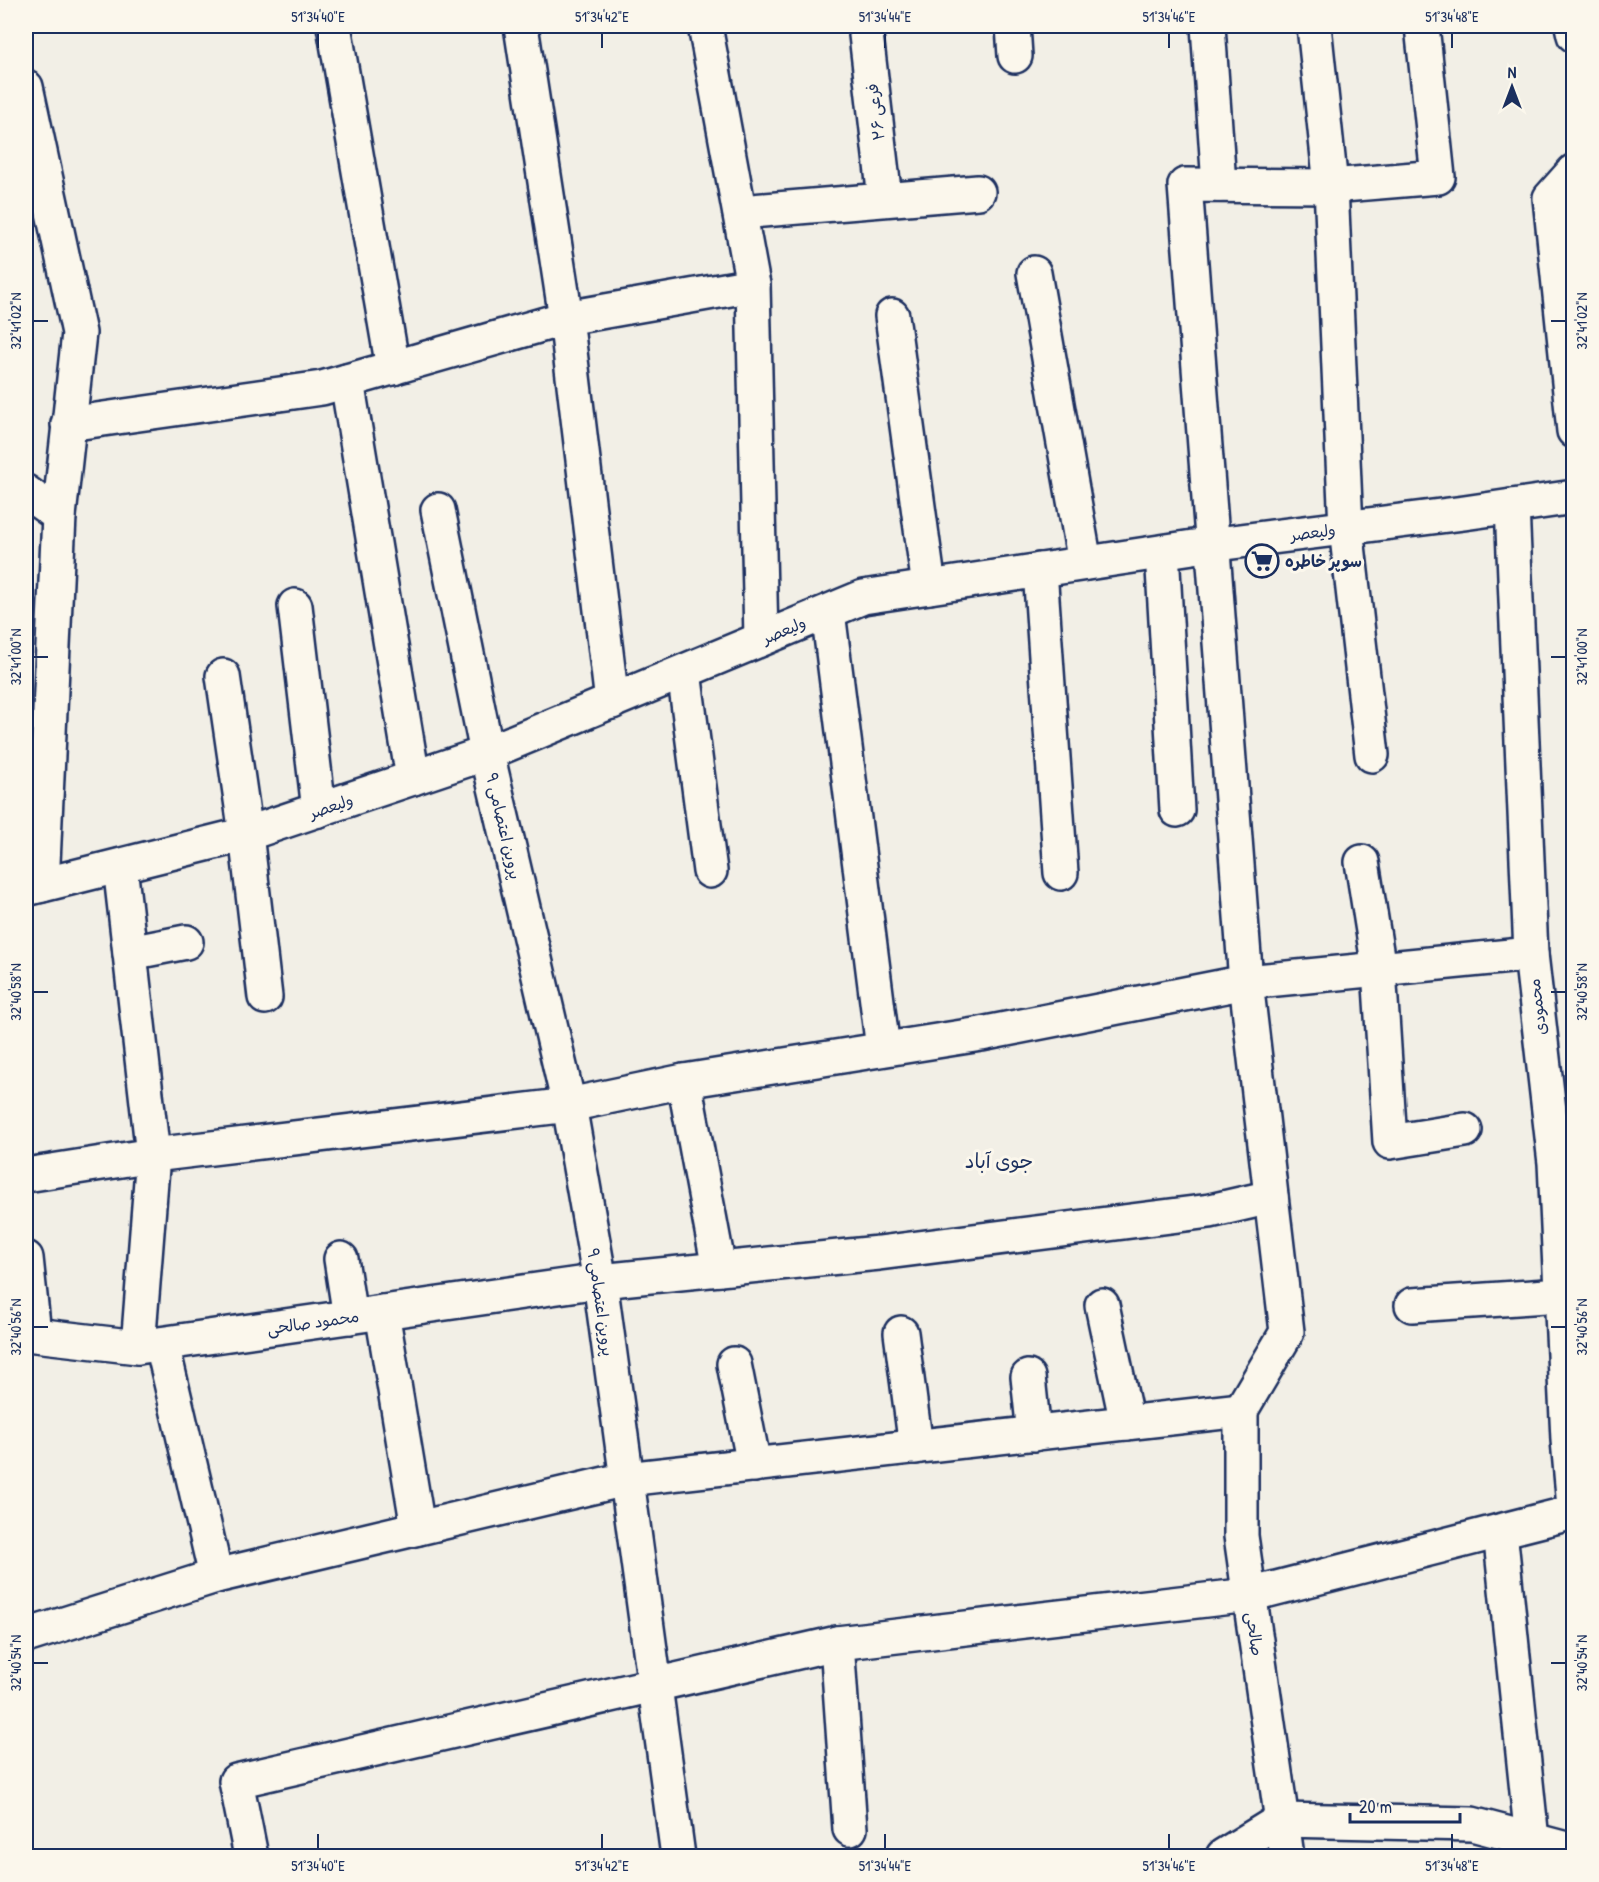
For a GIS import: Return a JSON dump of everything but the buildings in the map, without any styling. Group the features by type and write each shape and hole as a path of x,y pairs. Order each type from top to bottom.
{"street":[{"path":"334,26 393,368"},
{"path":"521,26 566,318 612,702"},
{"path":"705,26 753,285 761,639"},
{"name":"فرعی ۲۶","path":"865,26 885,200"},
{"path":"1208,26 1219,185"},
{"path":"1314,26 1332,186 1346,528 1372,755"},
{"path":"26,1636 216,1576 626,1479 1241,1410 1287,1332 1246,982 1185,185 1332,186 1438,177 1422,26"},
{"path":"1572,26 1574,34"},
{"path":"26,87 78,333 59,516 34,887"},
{"path":"1574,171 1550,198 1574,431"},
{"path":"740,212 978,192"},
{"path":"1034,273 1085,563"},
{"path":"68,424 322,388 566,318 753,285"},
{"path":"892,316 929,587"},
{"path":"347,381 413,778"},
{"path":"26,492 59,516"},
{"name":"ولیعصر","path":"34,887 246,834 487,753 863,597 1162,552 1574,497"},
{"name":"محمودی","path":"1512,506 1531,954 1564,1162 1561,1295 1568,1440 1574,1507"},
{"name":"پروین اعتصامی ۹","path":"438,510 487,753 570,1105 600,1281 678,1857"},
{"path":"1162,552 1177,810"},
{"path":"1040,570 1061,873"},
{"path":"296,606 319,810"},
{"path":"828,612 883,1049"},
{"path":"684,672 710,871"},
{"path":"223,676 246,834 265,997"},
{"path":"1362,861 1379,969 1390,1142 1465,1130"},
{"path":"120,866 153,1155 150,1346 216,1576"},
{"path":"130,953 186,942"},
{"path":"26,1175 153,1155 570,1105 684,1081 981,1034 1246,982 1531,954"},
{"path":"684,1081 719,1269"},
{"name":"محمود صالحی","path":"30,1334 150,1346 600,1281 891,1251 1210,1211 1271,1197"},
{"path":"26,1258 30,1334"},
{"path":"341,1259 366,1314 418,1528"},
{"path":"1412,1305 1561,1295"},
{"path":"1102,1305 1127,1423"},
{"path":"901,1334 916,1447"},
{"path":"734,1364 754,1465"},
{"path":"1028,1377 1034,1434"},
{"name":"صالحی","path":"1241,1410 1241,1536 1287,1857"},
{"path":"251,1857 236,1781 837,1643 1249,1595 1574,1512"},
{"path":"1500,1531 1532,1840"},
{"path":"837,1643 850,1829"},
{"path":"1222,1857 1281,1820 1472,1824 1574,1851"}],"place":[{"name":"سوپر خاطره","path":"1262,561"}],"district":[{"name":"جوی آباد","path":"999,1161"}]}
